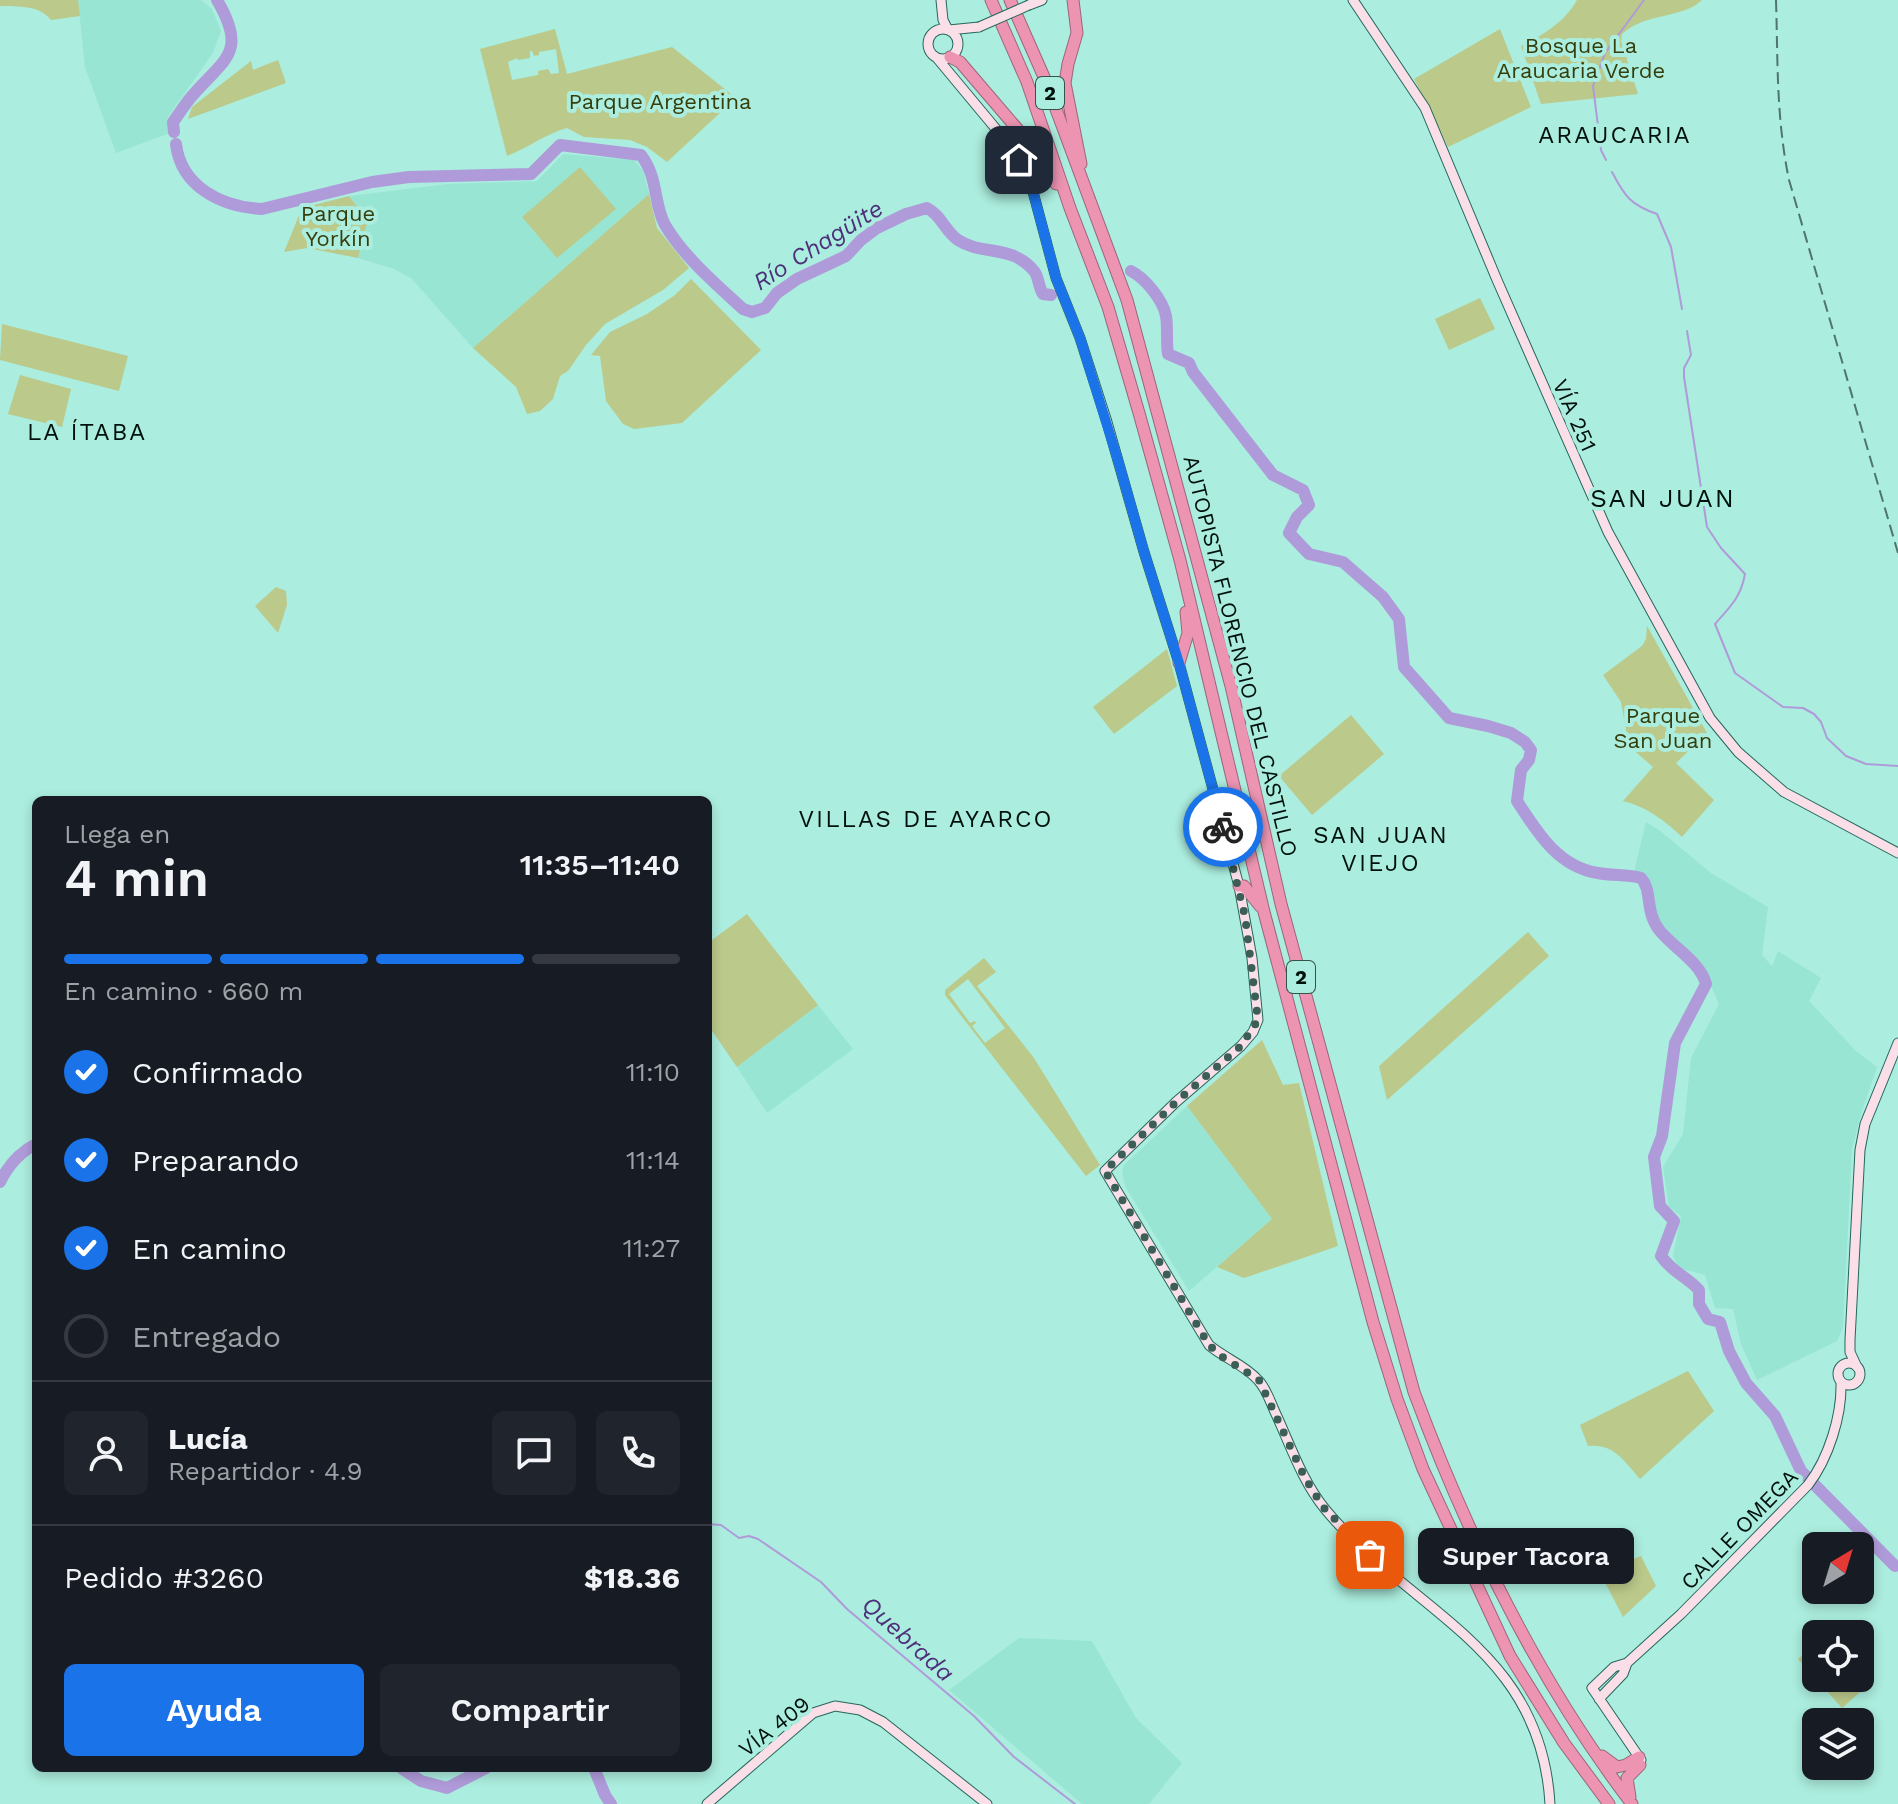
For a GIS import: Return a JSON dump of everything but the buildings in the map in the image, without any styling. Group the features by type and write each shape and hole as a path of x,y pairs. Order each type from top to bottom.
{"highway":[{"name":"AUTOPISTA FLORENCIO DEL CASTILLO","path":"991,0 1027,82 1108,307 1180,560 1264,912 1373,1322 1397,1399 1423,1469 1510,1656 1564,1743 1609,1804"},
{"name":"AUTOPISTA FLORENCIO DEL CASTILLO","path":"1010,0 1044,77 1127,300 1231,686 1281,904 1414,1392 1440,1462 1516,1623 1586,1739 1634,1804"},
{"path":"1071,1 1077,33 1065,83 1085,189"},
{"path":"947,56 960,62 1032,146 1070,208"},
{"path":"1179,663 1188,633 1180,560"},
{"path":"1239,886 1251,892 1264,912"},
{"path":"1586,1739 1612,1766 1622,1767 1641,1760"},
{"path":"1634,1804 1628,1793 1627,1778 1641,1760"}],"street":[{"path":"941,0 945,27 957,40 947,56 946,70 1011,147 1032,188 1056,278 1089,366 1179,663 1239,886 1256,997 1258,1020 1241,1046 1176,1102 1105,1171 1209,1345 1221,1356 1249,1372 1265,1388 1305,1478 1323,1507 1350,1537 1490,1658 1537,1732 1543,1751 1550,1804"},
{"path":"947,56 976,28 1042,0"},
{"name":"VÍA 251","path":"1353,0 1425,108 1608,532 1710,718 1738,752 1784,792 1898,853"},
{"path":"947,56 929,50 928,41 932,33 945,27 976,28"},
{"path":"1850,1352 1860,1377 1852,1385 1841,1382 1838,1374 1850,1352 1861,1136 1898,1043"},
{"path":"1844,1364 1851,1363 1857,1367"},
{"name":"CALLE OMEGA","path":"1627,1663 1623,1674 1599,1699 1592,1688 1614,1667 1627,1663 1681,1614 1816,1475 1842,1398 1841,1382"},
{"name":"CALLE OMEGA","path":"1842,1398 1852,1385"},
{"path":"1599,1699 1641,1760"},
{"name":"VÍA 409","path":"707,1804 813,1713 835,1706 860,1710 883,1722 987,1804"}],"shaded area":[{"path":"78,0 201,0 212,9 221,31 213,53 167,118 170,133 116,153 85,67"},
{"path":"563,154 634,160 643,171 649,194 473,348 412,279 394,269 358,258 368,220 349,196 448,184 537,181"},
{"path":"1646,822 1711,873 1768,907 1762,955 1772,966 1778,951 1821,978 1809,1001 1856,1051 1877,1067 1852,1149 1843,1327 1837,1341 1757,1380 1741,1344 1733,1309 1715,1308 1705,1275 1679,1268 1673,1256 1681,1216 1669,1207 1663,1167 1683,1134 1691,1058 1719,1004 1702,965 1668,932 1653,911 1650,883 1634,872"},
{"path":"818,1005 853,1049 767,1113 737,1067"},
{"path":"1187,1106 1272,1219 1189,1291 1125,1186 1122,1173 1124,1165"},
{"path":"1019,1638 1092,1641 1136,1718 1182,1763 1149,1804 1082,1804 949,1690"}],"green space":[{"path":"0,0 78,0 80,16 51,20 34,9 0,6"},
{"name":"Bosque La Araucaria Verde","path":"1577,0 1702,0 1685,10 1642,22 1622,34 1621,41 1638,94 1541,104 1521,46 1553,27"},
{"name":"Parque Argentina","path":"555,29 567,74 672,47 736,98 667,162 647,147 630,140 584,137 567,128 507,156 480,49","holes":["556,49 559,73 551,74 548,69 538,71 538,75 512,80 508,62 530,58 530,51 534,56"]},
{"path":"1500,29 1531,107 1448,147 1414,79"},
{"path":"278,60 286,83 188,119 192,107 251,61 253,70"},
{"path":"580,167 616,209 557,258 522,217"},
{"path":"649,194 657,228 689,268 663,290 605,324 568,371 560,376 553,399 540,411 527,414 516,387 473,348"},
{"name":"Parque Yorkín","path":"349,196 368,220 358,258 307,248 284,252 302,208"},
{"path":"691,279 761,350 682,423 634,429 623,424 606,401 600,356 591,355 610,332 647,314 675,295"},
{"path":"1480,298 1495,329 1449,350 1435,319"},
{"path":"2,324 128,356 119,391 0,360"},
{"path":"20,375 71,389 62,427 8,414"},
{"path":"276,587 286,591 287,605 278,633 255,606"},
{"name":"Parque San Juan","path":"1647,626 1707,733 1676,763 1714,800 1682,837 1655,815 1623,801 1653,767 1629,746 1621,702 1603,675 1642,646"},
{"path":"1167,649 1177,686 1114,734 1093,707"},
{"path":"1351,715 1384,754 1312,815 1279,776"},
{"path":"747,914 818,1005 737,1067 712,1031 712,940"},
{"path":"1528,932 1549,956 1387,1100 1379,1066"},
{"path":"984,958 996,972 977,986 1034,1058 1100,1165 1086,1176 945,995 945,990","holes":["968,979 1005,1028 985,1043 972,1026 975,1021 970,1023 949,994"]},
{"path":"1262,1040 1283,1085 1299,1083 1338,1246 1244,1278 1217,1267 1272,1219 1187,1106"},
{"path":"1688,1371 1714,1411 1640,1479 1612,1450 1588,1446 1580,1425"},
{"path":"1641,1556 1656,1586 1623,1617 1600,1573"},
{"path":"1828,1692 1860,1692 1842,1708"}],"waterway":[{"name":"Río Chagüite","path":"174,132 173,122 228,54 231,32 217,0"},
{"path":"1606,160 1601,150 1593,86 1605,53 1644,0"},
{"name":"Río Chagüite","path":"176,144 186,172 206,192 232,204 262,209 372,182 409,177 531,174 560,145 641,155 651,173 665,225 701,270 743,309 752,312 765,308 777,293 797,279 846,256 877,228 927,208 958,240 1016,257 1025,263 1036,273 1043,294 1051,295"},
{"path":"1612,172 1630,199 1657,214 1671,247 1682,309"},
{"name":"Río Chagüite","path":"1131,271 1153,290 1161,303 1167,320 1168,354 1189,363 1273,475 1303,490 1309,505 1297,517 1289,533 1309,554 1343,562 1383,597 1399,619 1404,667 1449,718 1511,733 1525,742 1531,750 1529,760 1521,770 1517,801 1541,836 1571,864 1604,874 1641,878 1647,889 1655,924 1703,976 1706,984 1675,1043 1662,1136 1654,1157 1660,1206 1674,1221 1661,1256 1699,1290 1699,1304 1708,1319 1720,1322 1729,1351 1746,1383 1775,1416 1801,1471 1895,1566"},
{"path":"1687,331 1691,355 1684,368 1684,377 1707,527 1745,574 1738,595 1715,624 1735,673 1783,707 1803,708 1814,714 1827,738 1846,756 1866,764 1898,766"},
{"path":"0,1182 15,1160 32,1147"},
{"name":"Quebrada","path":"712,1524 721,1525 739,1538 749,1536 758,1539 821,1582 847,1609 974,1716 1014,1757 1075,1804"},
{"name":"Río Chagüite","path":"1895,1566 1898,1570"},
{"path":"407,1772 421,1781 447,1788 478,1772"},
{"path":"596,1772 611,1804"}],"railway":[{"path":"1776,0 1780,112 1789,180 1898,553"}],"way so far":[{"path":"1223,827 1245,916 1258,1020 1241,1046 1176,1102 1105,1171 1209,1345 1259,1380 1305,1478 1323,1507 1370,1555"}],"place":[{"name":"Super Tacora","path":"1370,1555"}],"district":[{"name":"ARAUCARIA","path":"1615,135"},
{"name":"LA ÍTABA","path":"87,432"},
{"name":"SAN JUAN","path":"1663,498"},
{"name":"VILLAS DE AYARCO","path":"926,819"},
{"name":"SAN JUAN VIEJO","path":"1381,849"}],"route":[{"path":"1019,160 1042,218 1056,278 1080,338 1120,467 1179,663 1223,827"}]}
